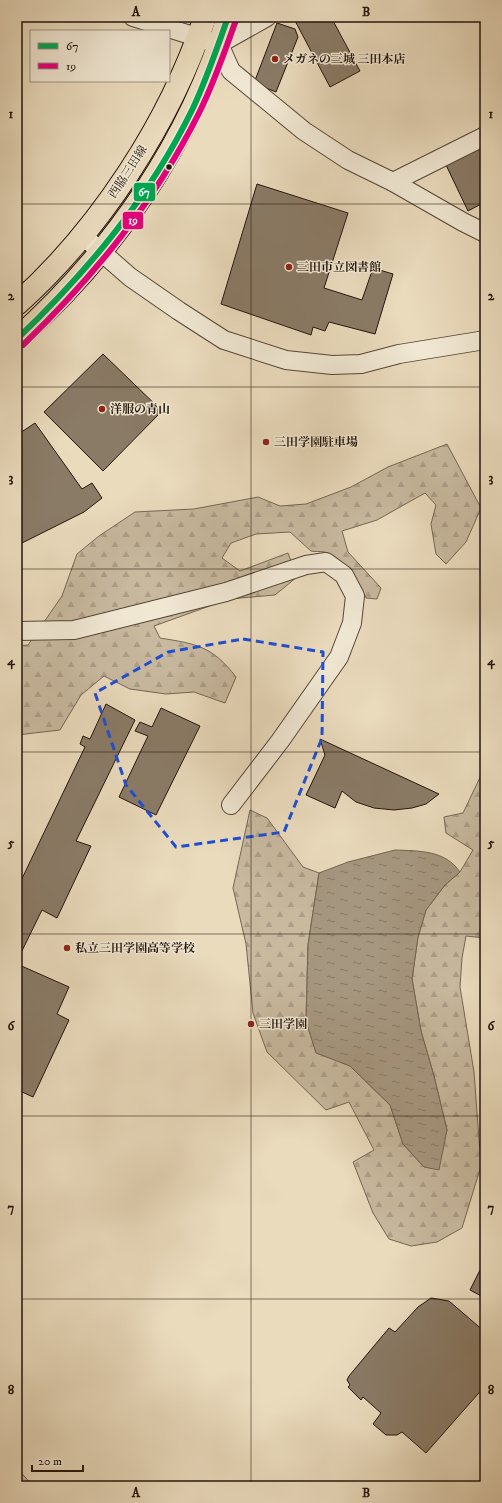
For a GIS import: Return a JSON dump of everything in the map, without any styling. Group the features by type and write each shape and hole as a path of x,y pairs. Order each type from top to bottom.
{"main road":[{"name":"西脇三田線","path":"17,304 82,235 112,198 145,148 198,38 205,17"},
{"name":"西脇三田線","path":"17,339 101,252 135,208 165,160 195,102 219,44 228,17"}],"street":[{"path":"133,17 219,44 267,17"},
{"path":"219,44 231,71 304,131 348,160 393,182 485,233"},
{"path":"393,182 485,136"},
{"path":"82,235 130,277 224,340 286,360 332,366 361,364 399,354 485,340"},
{"path":"17,631 74,630 226,592 306,565 326,562 344,575 356,596 352,623 339,657 280,741 231,806"}],"highlighted area":[{"path":"243,639 323,652 322,738 284,832 176,847 126,785 95,693 168,652"}],"green space":[{"path":"447,444 481,508 466,542 446,564 436,554 431,524 436,505 425,493 377,520 342,531 348,552 381,588 377,599 366,598 349,570 337,558 324,552 311,551 290,532 256,534 231,543 222,558 240,571 288,553 297,577 275,595 229,599 154,626 160,638 184,642 203,648 219,659 227,667 236,677 225,703 194,692 166,694 130,689 104,676 81,695 60,730 17,735 17,646 28,645 62,596 77,554 99,536 135,512 194,509 258,497 280,506 306,504 351,487 388,467"},
{"path":"485,767 485,938 466,936 462,958 460,987 474,1072 481,1166 462,1228 437,1242 411,1246 389,1239 373,1213 353,1162 374,1150 349,1102 326,1110 267,1052 253,1013 246,944 233,888 250,810 267,818 303,867 319,873 308,945 306,1021 316,1052 350,1066 390,1105 403,1144 424,1167 447,1130 421,1031 412,979 418,937 426,910 445,885 460,872 473,850 446,833 444,817 463,813"},
{"path":"17,1468 33,1486 17,1486"}],"water":[{"path":"395,850 431,853 447,859 460,872 445,885 426,910 418,937 412,979 421,1031 447,1130 439,1170 424,1167 403,1144 390,1105 350,1066 316,1053 306,1021 308,945 319,873 348,862"}],"building":[{"path":"293,17 331,17 360,71 330,87"},
{"path":"277,23 295,29 298,37 276,92 254,83"},
{"path":"485,144 485,202 468,211 446,165"},
{"path":"257,184 348,213 324,288 362,300 373,268 393,274 375,334 329,322 325,331 313,327 311,335 221,304"},
{"path":"103,354 162,411 103,471 44,412"},
{"path":"35,423 82,489 92,483 102,498 84,512 22,543 17,537 17,435"},
{"path":"106,704 135,720 76,841 91,846 57,918 42,910 17,961 17,889 85,747 80,744 83,736 90,739"},
{"path":"161,708 200,726 156,815 119,797 148,736 135,731 140,722 152,727"},
{"path":"320,739 439,794 426,804 412,808 394,810 374,808 356,802 342,791 335,808 306,795 325,755"},
{"path":"17,964 69,987 57,1014 69,1020 33,1097 20,1091 17,1097"},
{"path":"485,1260 485,1298 470,1290"},
{"path":"431,1298 449,1301 485,1332 485,1386 426,1453 402,1432 397,1435 386,1435 373,1424 381,1413 363,1397 361,1400 348,1387 350,1385 347,1380 389,1328 395,1332 418,1307"}],"transit line":[{"name":"67","path":"17,339 93,259 116,231 157,172 176,141 193,108 228,17"},
{"name":"19","path":"23,345 75,292 143,208 163,177 199,113 219,67 236,20"}],"place":[{"name":"メガネの三城 三田本店","path":"275,59"},
{"name":"三田市立図書館","path":"289,267"},
{"name":"洋服の青山","path":"102,409"},
{"name":"三田学園駐車場","path":"266,442"},
{"name":"私立三田学園高等学校","path":"67,948"},
{"name":"三田学園","path":"251,1024"}]}
